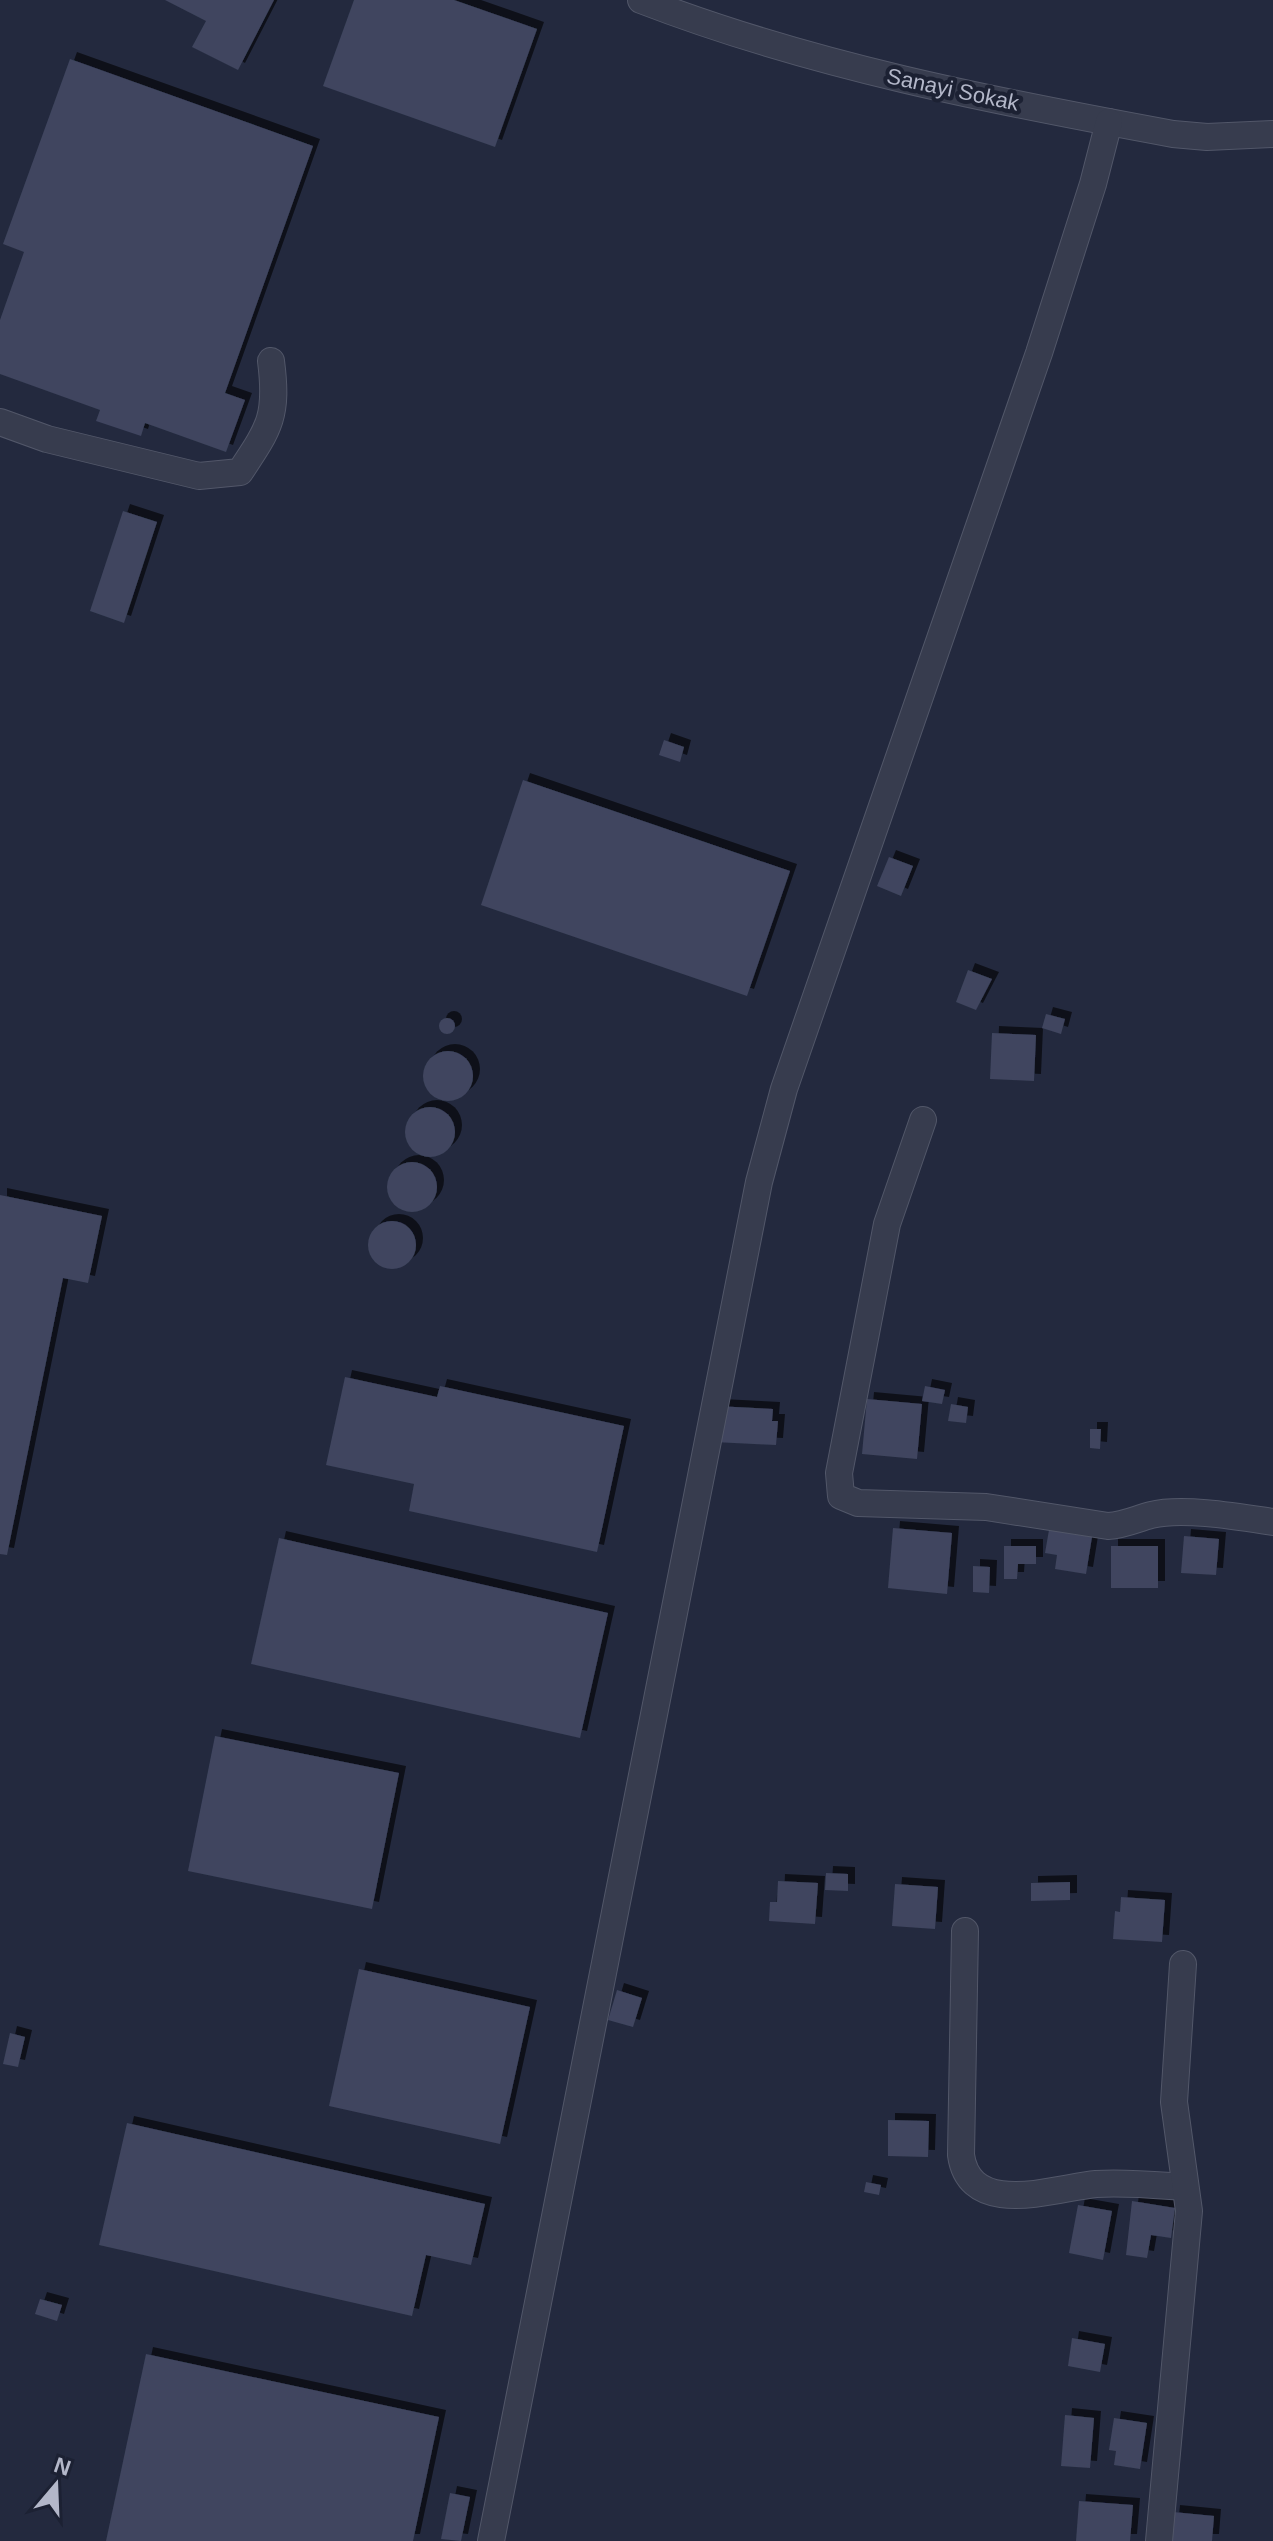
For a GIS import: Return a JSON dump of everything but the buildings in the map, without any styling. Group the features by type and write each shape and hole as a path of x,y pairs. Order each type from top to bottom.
{"street":[{"name":"Sanayi Sokak","path":"641,0 832,64 1109,122 1207,137 1273,134"},
{"path":"491,2541 763,1169 784,1089 1039,353 1093,184 1109,122"},
{"path":"0,422 47,439 199,476 240,472 264,437 276,401 271,361"},
{"path":"923,1120 887,1224 839,1473 841,1496 858,1503 986,1507 1108,1526 1126,1525 1152,1514 1183,1513 1273,1522"},
{"path":"965,1931 961,2155 968,2177 985,2190 1021,2195 1118,2183 1184,2187"},
{"path":"1159,2541 1189,2211 1174,2102 1183,1964"}]}
